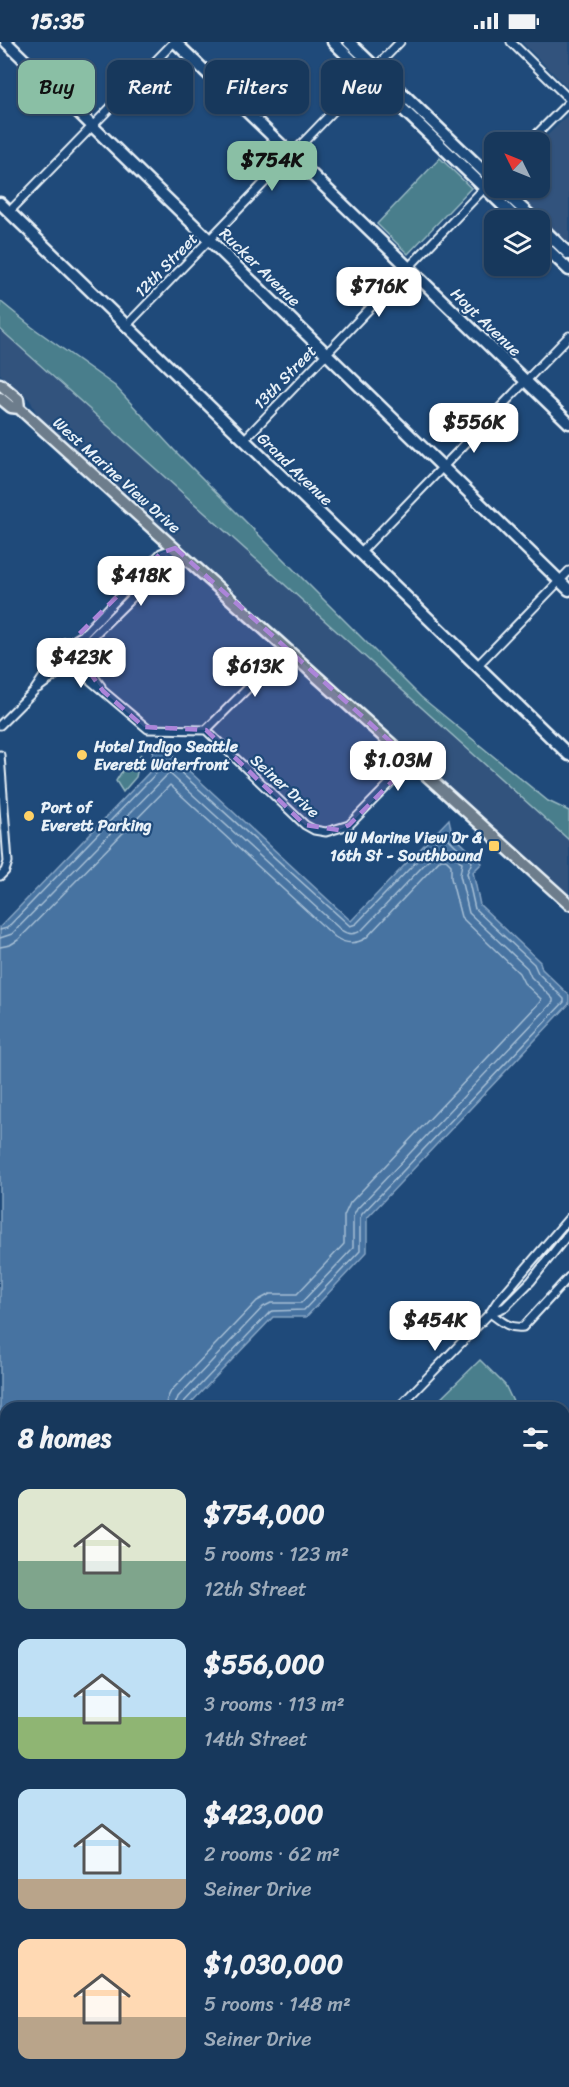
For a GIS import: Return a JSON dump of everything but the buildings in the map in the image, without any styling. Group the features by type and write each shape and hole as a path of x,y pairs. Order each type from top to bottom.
{"main road":[{"name":"West Marine View Drive","path":"0,384 18,399 20,408 569,904"},
{"name":"West Marine View Drive","path":"0,398 11,407 20,408"}],"street":[{"name":"Rucker Avenue","path":"6,42 569,590"},
{"path":"9,212 174,42"},
{"name":"Hoyt Avenue","path":"174,42 569,423"},
{"path":"333,42 357,60"},
{"path":"349,42 363,60"},
{"name":"12th Street","path":"382,60 400,42"},
{"path":"511,42 569,100 539,132"},
{"path":"403,99 484,171"},
{"path":"403,104 484,188"},
{"name":"12th Street","path":"127,325 330,114"},
{"name":"13th Street","path":"244,440 484,188"},
{"path":"495,198 507,210"},
{"path":"512,198 525,210"},
{"name":"Grand Avenue","path":"0,203 569,755"},
{"path":"550,236 569,254"},
{"path":"550,252 569,270"},
{"path":"360,553 569,336"},
{"path":"34,691 56,658 60,645 83,635 161,553 175,548"},
{"path":"0,725 34,691 68,668 78,664 89,640 169,561 175,548"},
{"path":"477,666 569,571"},
{"path":"71,642 78,646 81,656 103,691"},
{"path":"56,658 59,664 103,691 148,729 206,730 287,649"},
{"name":"Seiner Drive","path":"206,730 305,825 314,830 326,832 350,825 412,761"},
{"path":"0,755 8,862 5,871 0,876"},
{"path":"404,1402 490,1312 569,1218"},
{"path":"490,1312 505,1307 513,1300 569,1233"},
{"path":"490,1312 505,1324 515,1328 523,1327 569,1277"}],"highlighted area":[{"path":"175,548 412,761 349,825 339,830 305,825 206,730 144,727 103,691 83,663 80,649 71,642 161,553"}],"shaded area":[{"path":"522,42 569,42 569,89"},
{"path":"569,114 569,244 550,226 550,210 534,210 521,198 550,198 550,133"},
{"path":"0,329 569,839 569,904 44,429 30,400 0,374"}],"green space":[{"path":"440,158 471,188 408,254 377,224"},
{"path":"0,301 32,327 115,386 174,450 421,697 548,801 569,811 569,840 0,329"},
{"path":"141,754 136,777 123,792 116,781 127,763 134,762"},
{"path":"480,1360 505,1385 513,1402 437,1402"}],"water":[{"path":"171,748 174,757 351,921 449,819 452,834 482,863 473,872 480,905 540,962 542,969 569,995 569,1004 367,1218 367,1252 306,1317 273,1317 192,1402 0,1402 0,927 163,758 155,760 152,757 153,751"}],"place":[{"name":"Hotel Indigo Seattle Everett Waterfront","path":"82,755"},
{"name":"Port of Everett Parking","path":"29,816"},
{"name":"W Marine View Dr & 16th St - Southbound","path":"494,846"}]}
